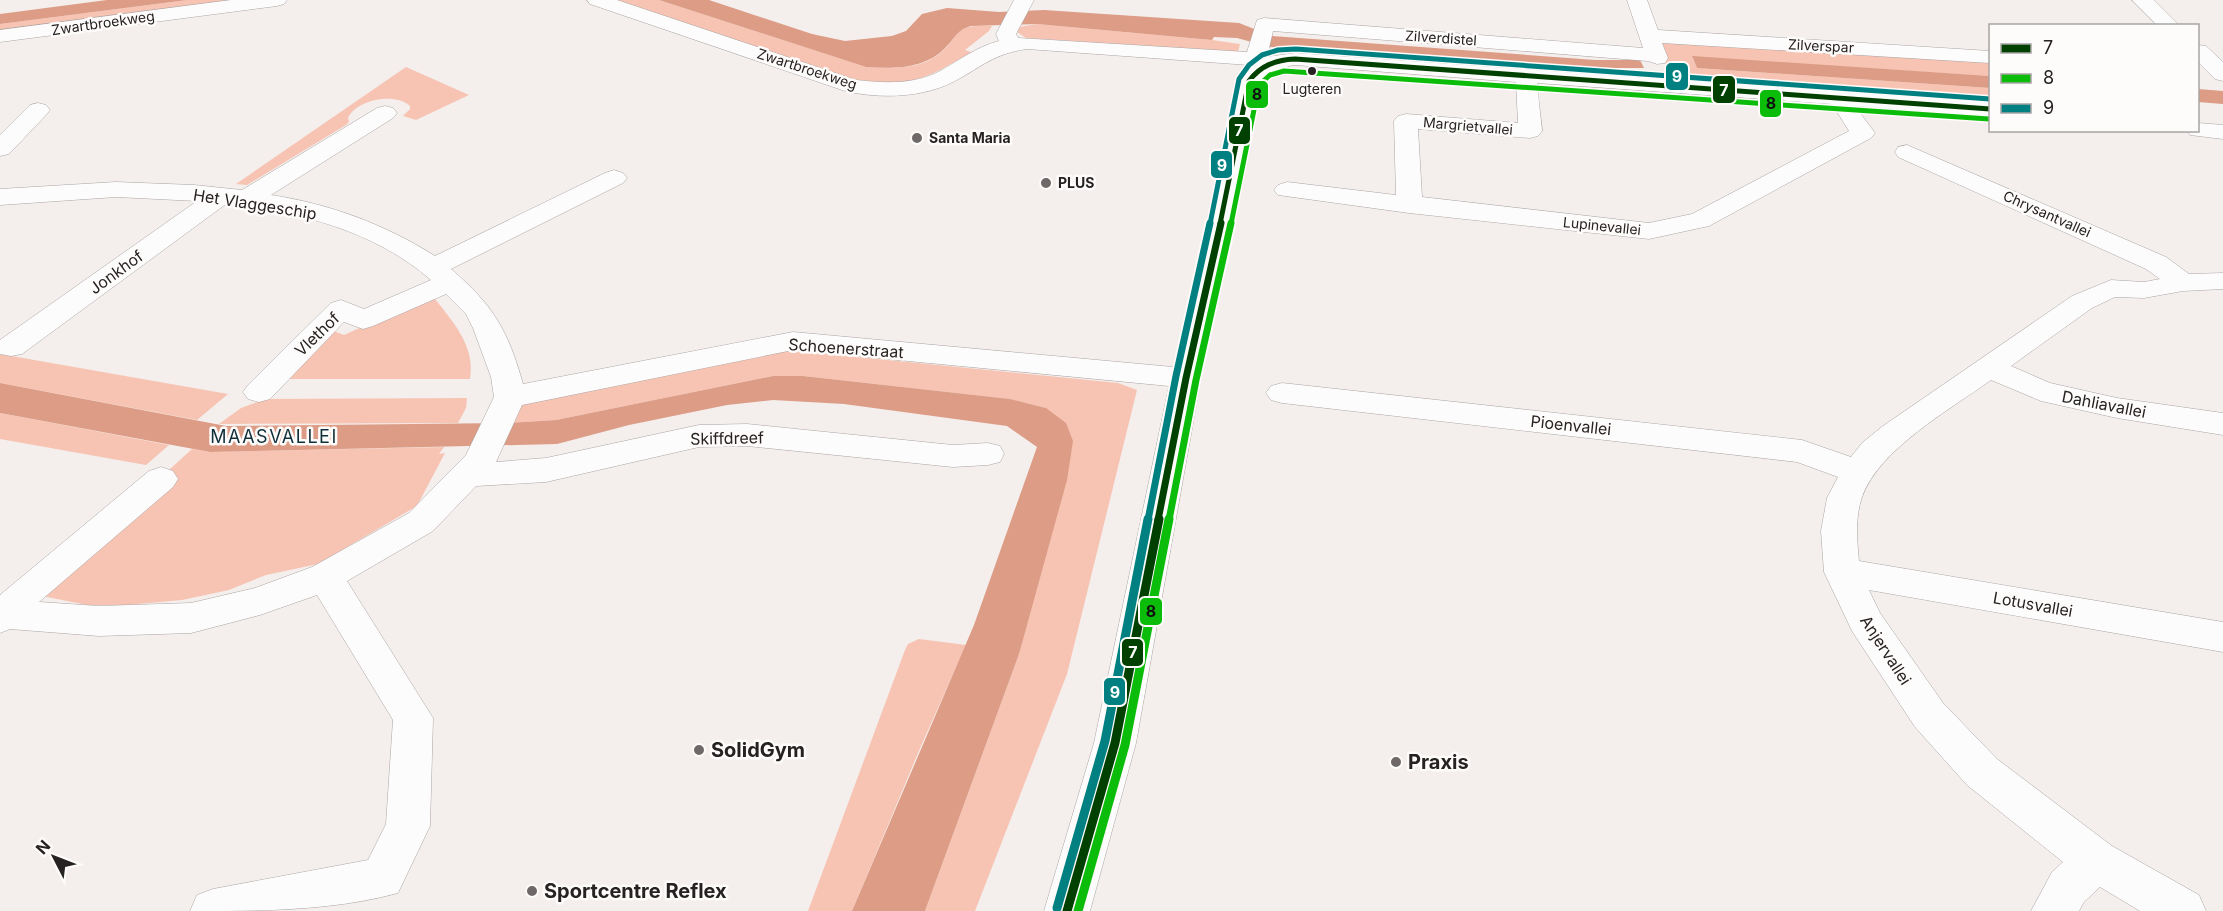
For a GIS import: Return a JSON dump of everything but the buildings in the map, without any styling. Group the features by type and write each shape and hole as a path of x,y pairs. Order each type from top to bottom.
{"street":[{"name":"Zwartbroekweg","path":"0,36 277,0"},
{"name":"Zwartbroekweg","path":"597,0 853,86 879,90 918,86 942,79 1008,40 1259,61 1294,66 1526,83 1989,109"},
{"path":"1637,0 1669,90"},
{"path":"2142,0 2168,24"},
{"path":"1008,40 1022,3"},
{"name":"Zilverdistel","path":"1259,61 1264,24 1653,45"},
{"path":"2199,40 2223,46"},
{"name":"Zilverspar","path":"1653,45 1989,57"},
{"path":"2199,52 2223,74"},
{"name":"Zwartbroekweg","path":"1259,61 1295,59 1989,116"},
{"path":"1067,911 1115,743 1186,378 1210,276 1249,81 1259,61"},
{"name":"Margrietvallei","path":"1409,206 1406,121 1530,131 1526,83"},
{"name":"Lupinevallei","path":"1287,190 1409,206 1649,231 1700,220 1863,133 1843,105"},
{"path":"0,149 38,110"},
{"name":"Jonkhof","path":"11,347 233,198 385,113"},
{"path":"2199,122 2223,123"},
{"path":"2199,130 2223,132"},
{"name":"Chrysantvallei","path":"1907,152 2156,263 2183,283"},
{"name":"Vlethof","path":"259,392 340,309 363,320 614,178"},
{"name":"Het Vlaggeschip","path":"0,197 80,190 142,190 233,198 316,212 351,223 420,257 442,274 479,311 494,343 509,386 507,404"},
{"name":"Anjervallei","path":"2112,288 2121,272 2156,263 2223,267"},
{"name":"Anjervallei","path":"2183,911 2096,861 1982,772 1929,715 1865,621 1842,572 1839,531 1844,498 1857,472 1874,451 1894,434 2082,302 2112,288 2144,290 2183,283 2223,280"},
{"name":"Schoenerstraat","path":"507,404 793,341 1186,378"},
{"name":"Dahliavallei","path":"1990,368 2041,391 2117,408 2223,424"},
{"name":"Pioenvallei","path":"1282,393 1802,451 1857,472"},
{"path":"1,615 99,621 191,618 260,602 325,577 421,522 474,468 507,404"},
{"name":"Skiffdreef","path":"474,468 546,470 699,435 747,435 953,456 988,454"},
{"path":"1,615 161,479"},
{"name":"Lotusvallei","path":"1842,572 2223,637"},
{"path":"213,911 382,878 408,826 413,718 325,577"},
{"path":"2054,911 2068,887 2096,861"}],"shaded area":[{"path":"107,0 187,0 0,24 0,14"},
{"path":"187,0 246,0 0,32 0,24"},
{"path":"617,0 659,0 866,67 901,67 919,64 944,50 962,30 968,27 992,26 965,50 971,52 930,75 905,82 876,83 858,81"},
{"path":"659,0 709,0 812,34 845,41 892,36 906,31 922,14 947,8 999,12 1044,10 1239,23 1272,36 1595,60 1640,60 1644,68 1551,68 1270,47 1237,38 1214,37 1212,40 1037,24 971,26 960,32 938,54 919,64 888,68 866,67"},
{"path":"1037,24 1240,44 1238,52 1026,38 1017,32 1019,27"},
{"path":"1659,42 1989,63 1989,76 1692,57 1697,68 1989,88 1989,98 1680,76 1666,68"},
{"path":"1692,56 1989,76 1989,88 1697,68"},
{"path":"406,67 469,95 416,120 403,116 410,106 395,99 367,103 352,112 346,125 247,185 236,184"},
{"path":"2199,89 2223,91 2223,104 2199,102"},
{"path":"432,295 466,344 471,367 470,379 277,379 331,330 344,335"},
{"path":"787,350 1118,383 1137,390 1067,674 975,911 925,911 1019,654 1024,633 1046,408 1009,399 803,376 773,376 556,420 506,423 518,407 533,401"},
{"path":"0,354 228,394 197,420 0,383"},
{"path":"773,376 803,376 1010,399 1046,408 1066,423 1073,441 1067,480 1019,654 925,911 852,911 974,625 1037,447 1007,426 844,404 773,400 727,405 629,425 557,444 210,452 0,413 0,383 226,426 506,423 556,420"},
{"path":"467,398 466,408 458,423 219,424 241,408 266,399"},
{"path":"0,413 169,445 146,465 0,439"},
{"path":"444,447 439,454 445,453 417,506 318,564 266,575 229,590 182,600 127,605 87,605 37,595 37,590 192,449 210,452"},
{"path":"919,639 966,645 852,911 808,911 905,650 908,644"}],"transit line":[{"name":"9","path":"1057,908 1105,741 1176,376 1200,274 1239,79 1243,71 1255,59 1278,50 1296,49 1989,99"},
{"name":"7","path":"1067,911 1115,743 1186,378 1210,276 1249,81 1253,75 1263,67 1275,62 1295,59 1989,109"},
{"name":"8","path":"1078,911 1125,745 1196,380 1220,278 1259,85 1266,78 1279,72 1295,70 1989,119"}],"place":[{"name":"Lugteren","path":"1312,71"},
{"name":"Santa Maria","path":"917,138"},
{"name":"PLUS","path":"1046,183"},
{"name":"SolidGym","path":"699,750"},
{"name":"Praxis","path":"1396,762"},
{"name":"Sportcentre Reflex","path":"532,891"}],"district":[{"name":"MAASVALLEI","path":"274,437"}]}
